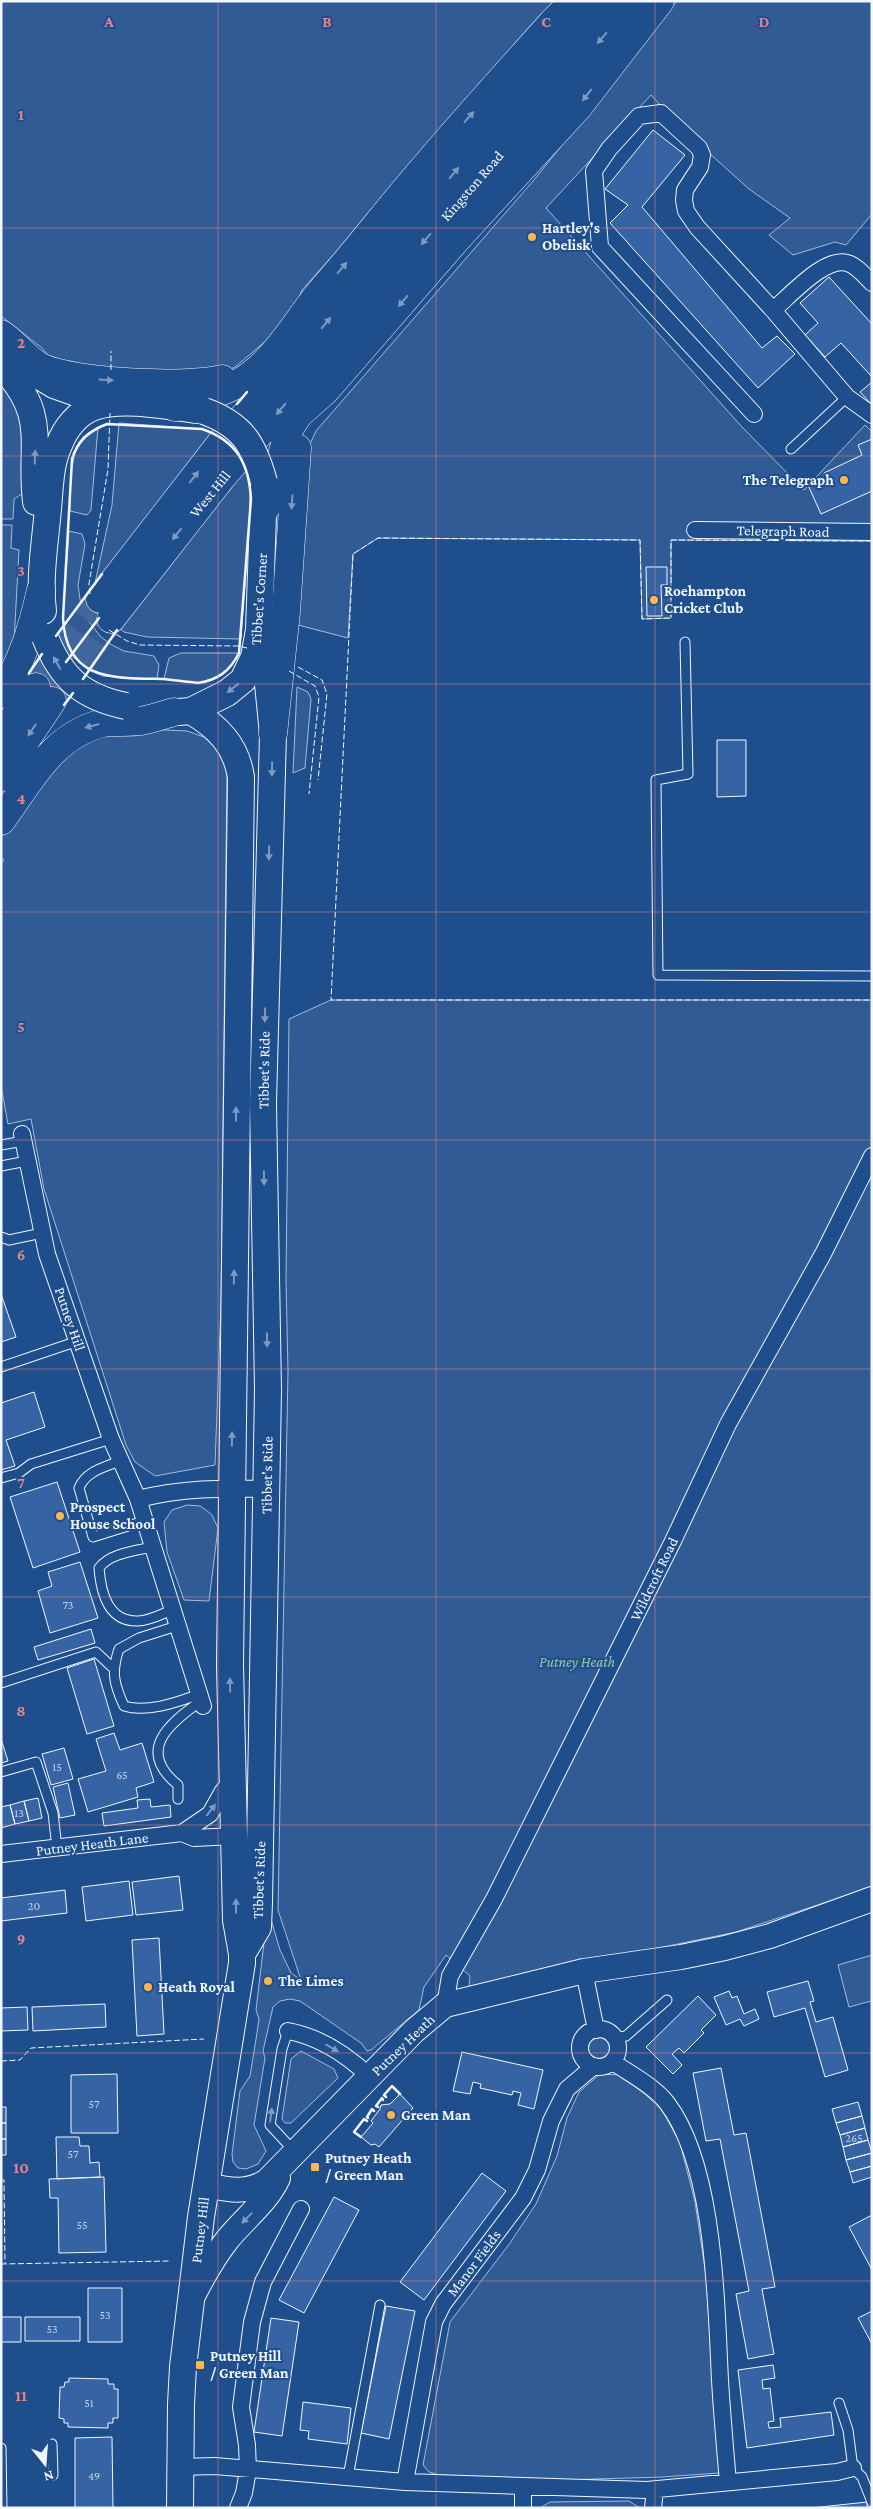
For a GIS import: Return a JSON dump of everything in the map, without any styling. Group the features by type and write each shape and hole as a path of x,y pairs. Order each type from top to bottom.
{"highway":[{"path":"175,407 214,394 242,381 259,368 280,346 310,305 428,163 552,23 574,1"},
{"name":"Kingston Road","path":"310,374 487,135 604,1"},
{"name":"Kingston Road","path":"310,374 634,1"},
{"path":"265,510 289,428 299,414 310,374 456,240 579,106 660,1"},
{"path":"1,334 39,366 68,377 200,384 236,374 310,305"},
{"path":"273,734 286,612 297,448 300,430 314,412 310,374"},
{"name":"West Hill","path":"105,609 221,443 310,374"},
{"path":"1,694 19,663 32,634 41,590"},
{"path":"5,757 44,694"},
{"path":"1,821 33,775 62,742 83,729 105,723 141,721 182,712"}],"main road":[{"path":"1,341 15,359 41,379 107,404"},
{"path":"1,365 24,392 35,425 35,492 43,558"},
{"name":"Tibbet's Corner","path":"107,404 126,403 204,411 238,429 257,455 264,482 265,510 259,630 254,657 243,680 227,693 182,712"},
{"path":"107,404 94,407 83,413 68,427 58,446 52,473 43,558 41,590 45,637 56,662 75,684 100,700 126,706 182,712"},
{"name":"Tibbet's Ride","path":"242,1954 258,1927 268,1390 263,1102 273,734 265,654 259,630"},
{"name":"Tibbet's Ride","path":"182,712 208,721 232,746 238,760 241,777 230,1665 236,1920 242,1954"},
{"name":"Putney Hill","path":"180,2508 181,2404 191,2299 206,2185 242,1954"}],"street":[{"path":"754,414 600,247 594,171 609,149 639,116 661,114 699,148 702,155 700,167 685,190 686,211 846,397 872,415"},
{"path":"773,310 823,267 841,262 850,263 872,283"},
{"name":"Telegraph Road","path":"695,530 872,532"},
{"name":"Putney Hill","path":"23,1138 47,1254 111,1439 138,1499 200,1701"},
{"name":"Wildcroft Road","path":"445,2005 450,1976 494,1899 673,1541 728,1424 823,1254 872,1156"},
{"path":"138,1499 171,1491 231,1488 266,1489"},
{"name":"Putney Heath Lane","path":"1,1854 182,1832 210,1814 223,1791 232,1781"},
{"name":"Putney Heath Lane","path":"182,1832 194,1838 235,1836"},
{"name":"Putney Heath","path":"206,2185 240,2192 250,2190 267,2181 414,2031 445,2005 584,1971 681,1957 725,1948 770,1936 872,1899"},
{"path":"584,1971 596,2030"},
{"path":"594,2066 584,2060 580,2050 583,2039 596,2030 606,2031 614,2038 618,2047 613,2062 666,2102 680,2125 695,2160 707,2219 715,2282 728,2482"},
{"path":"288,2031 309,2035 334,2049 355,2063 370,2077"},
{"name":"Manor Fields","path":"405,2482 434,2322 443,2304 523,2198 537,2170 551,2121 567,2089 594,2066 613,2062"},
{"name":"Putney Heath","path":"191,2299 222,2247 271,2192 290,2159"},
{"path":"238,2508 244,2493 248,2470 247,2445 241,2408 252,2322 263,2282 301,2209"},
{"path":"180,2467 215,2466 405,2482 523,2487 655,2489 837,2472 853,2468"},
{"path":"523,2487 523,2508"},
{"path":"653,2508 655,2489"}],"lane":[{"path":"792,450 846,397"},
{"path":"685,642 688,774 656,780 658,975 872,976"},
{"path":"1,1145 23,1138"},
{"path":"1,1166 27,1161"},
{"path":"2,1236 9,1240 42,1233"},
{"path":"1,1367 78,1341"},
{"path":"1,1478 19,1473 31,1464 111,1439"},
{"path":"120,1461 92,1472 81,1481 78,1488 93,1537 144,1521"},
{"path":"152,1547 118,1556 104,1562 99,1568 100,1580 109,1609 117,1617 139,1621 175,1618"},
{"path":"175,1618 119,1649 113,1668 117,1692 124,1706 136,1710 182,1701 200,1701"},
{"path":"1,1683 96,1652 113,1668"},
{"path":"178,1798 178,1785 162,1769 157,1756 159,1742 179,1716 200,1701"},
{"path":"1,1772 36,1762 53,1813 57,1848"},
{"path":"614,2038 626,2036 667,2000"},
{"path":"288,2031 282,2049 270,2125 290,2159"},
{"path":"348,2477 380,2305"},
{"path":"839,2403 848,2430 853,2468 862,2476 872,2502"},
{"path":"52,2444 53,2475"},
{"path":"1,2448 2,2508"}],"shaded area":[{"path":"1,1 560,1 302,290 294,310 267,340 235,367 218,375 60,370 42,348 1,316"},
{"path":"677,1 872,1 872,214 846,245 835,242 793,255 769,235 790,218 749,189 679,126 651,95 546,208 742,427 804,490 865,425 872,432 872,541 671,540 671,618 642,619 640,540 378,538 353,554 348,638 298,625 310,444 316,431 534,180"},
{"path":"1,376 30,429 22,494 14,499 13,519 1,519"},
{"path":"119,423 202,429 214,433 95,583 112,505"},
{"path":"98,427 91,510 87,515 70,511 71,473 76,447 83,437"},
{"path":"246,468 250,479 251,499 241,639 147,637 124,632 119,628"},
{"path":"1,525 12,525 11,548 19,550 14,642 1,679"},
{"path":"69,531 82,534 85,544 78,585 81,606 88,620 100,636 110,644 124,651 154,656 159,665 157,679 103,676 88,670 70,652 64,636 63,618"},
{"path":"181,653 239,653 228,670 208,681 198,683 164,679 169,658"},
{"path":"297,687 308,692 311,699 305,768 293,773"},
{"path":"123,728 187,731 204,737 219,751 227,769 221,1303 215,1465 155,1476 135,1462 126,1445 44,1189 31,1119 8,1124 1,1086 1,864 4,860 1,858 1,838 26,799 71,743"},
{"name":"Putney Heath","path":"331,1000 872,1000 872,1887 736,1932 469,1987 470,1976 446,1955 424,1987 419,2010 371,2050 367,2051 361,2043 300,2001 290,1999 280,2001 273,2007 263,2051 265,2058 254,2125 266,2151 258,2164 246,2169 238,2168 233,2162 232,2154 240,2091 250,2076 257,2033 259,2019 256,2010 268,1909 280,1950 291,1973 301,1980 278,1910 288,1371 286,1281 289,1019"},
{"path":"187,1505 200,1506 206,1510 212,1515 218,1528 209,1601 184,1600 167,1552 164,1522 172,1510"},
{"path":"872,1955 872,2003 871,2001 849,2007 838,1965"},
{"path":"600,2036 608,2040 612,2048 608,2056 600,2060 592,2056 588,2048 592,2040"},
{"path":"301,2051 334,2069 338,2078 291,2123 285,2123 282,2119 291,2059"},
{"path":"600,2074 621,2075 647,2096 662,2110 680,2143 695,2202 706,2275 719,2473 563,2480 439,2475 429,2472 423,2465 450,2322 510,2243 536,2204 557,2156 567,2118 579,2092"},
{"path":"629,2501 640,2508 540,2508 550,2502"}],"building":[{"path":"653,130 685,155 642,207 762,348 777,336 795,354 758,388 610,223 628,205 605,189"},
{"path":"829,277 872,324 872,377 841,343 825,357 805,335 818,323 800,303"},
{"path":"872,382 872,405 860,392"},
{"name":"The Telegraph","path":"872,439 872,491 821,514 808,485 825,476 824,473 862,455 858,445"},
{"name":"Roehampton Cricket Club","path":"646,567 667,567 667,585 661,585 662,616 647,616"},
{"path":"717,740 746,740 746,796 717,797"},
{"path":"1,1294 16,1337 1,1342"},
{"path":"34,1392 45,1427 6,1440 15,1466 1,1470 1,1403"},
{"path":"57,1482 80,1552 33,1568 10,1497"},
{"path":"80,1562 98,1618 50,1633 38,1591 52,1586 48,1572"},
{"path":"91,1629 95,1643 38,1660 34,1647"},
{"path":"94,1659 114,1726 87,1734 67,1668"},
{"path":"114,1733 120,1750 142,1743 154,1782 136,1788 138,1797 88,1812 78,1779 106,1771 96,1739"},
{"path":"1,1739 8,1761 1,1763"},
{"path":"64,1748 73,1779 51,1785 42,1754"},
{"path":"68,1783 75,1815 60,1818 53,1787"},
{"path":"38,1798 42,1818 29,1821 24,1801"},
{"path":"150,1799 151,1807 170,1805 171,1817 104,1826 102,1813 138,1808 137,1800"},
{"path":"24,1801 29,1821 15,1824 10,1805"},
{"path":"10,1805 15,1824 1,1828 1,1807"},
{"path":"179,1876 183,1910 136,1915 132,1882"},
{"path":"129,1881 133,1915 86,1921 82,1887"},
{"path":"65,1890 67,1913 1,1921 1,1898"},
{"name":"Heath Royal","path":"159,1938 164,2034 137,2036 132,1940"},
{"path":"808,1981 814,2001 810,2002 816,2022 833,2017 848,2070 825,2077 805,2008 774,2017 767,1992"},
{"path":"729,1991 732,1998 737,1996 744,2014 755,2009 759,2019 744,2026 740,2019 726,2025 714,1997"},
{"path":"698,1996 716,2015 701,2030 704,2033 684,2053 679,2048 672,2054 682,2065 673,2074 646,2047"},
{"path":"105,2004 106,2027 33,2031 32,2007"},
{"path":"27,2007 28,2030 1,2031 1,2008"},
{"path":"462,2052 543,2070 534,2109 518,2105 521,2093 513,2091 512,2095 480,2088 481,2084 473,2082 470,2094 453,2091"},
{"path":"721,2068 734,2135 746,2133 775,2287 762,2289 774,2354 748,2359 736,2294 749,2291 720,2139 706,2141 693,2073"},
{"path":"117,2074 118,2133 71,2133 71,2075"},
{"name":"Green Man","path":"400,2094 413,2108 379,2147 375,2144 371,2145 361,2137 373,2123 371,2121 381,2105 390,2104"},
{"path":"858,2102 862,2116 836,2123 832,2109"},
{"path":"1,2107 6,2107 6,2123 1,2123"},
{"path":"862,2116 865,2128 840,2135 836,2123"},
{"path":"1,2123 6,2123 6,2139 1,2139"},
{"path":"865,2128 868,2140 843,2147 840,2135"},
{"path":"56,2137 79,2137 80,2146 89,2146 90,2163 99,2162 100,2177 57,2179"},
{"path":"1,2139 6,2139 6,2155 1,2155"},
{"path":"868,2140 872,2153 846,2160 843,2147"},
{"path":"872,2153 872,2166 850,2172 846,2160"},
{"path":"872,2166 872,2177 853,2183 850,2172"},
{"path":"482,2173 506,2191 424,2300 400,2282"},
{"path":"104,2177 106,2252 59,2253 58,2198 50,2198 49,2179"},
{"path":"334,2197 359,2210 304,2313 279,2300"},
{"path":"872,2215 872,2270 849,2227"},
{"path":"88,2288 122,2288 122,2342 88,2342"},
{"path":"386,2306 415,2311 389,2439 361,2433"},
{"path":"872,2311 872,2344 858,2318"},
{"path":"1,2317 21,2317 21,2342 1,2342"},
{"path":"25,2317 80,2317 80,2341 25,2341"},
{"path":"271,2318 299,2322 282,2436 254,2432"},
{"path":"773,2365 775,2378 762,2380 763,2389 770,2388 774,2421 768,2422 769,2428 781,2427 780,2418 831,2412 834,2435 747,2448 738,2370"},
{"path":"69,2378 108,2379 108,2384 114,2384 114,2389 118,2389 118,2418 113,2418 113,2423 108,2423 108,2428 68,2427 68,2423 64,2423 64,2419 59,2418 60,2387 64,2387 65,2382 69,2382"},
{"path":"303,2402 351,2408 347,2444 308,2439 309,2431 300,2430"},
{"path":"112,2437 113,2508 75,2508 75,2438"},
{"path":"867,2502 867,2508 811,2508"}],"tunnel":[{"path":"36,687 100,599"},
{"path":"55,697 111,619"}],"fence":[{"path":"111,351 111,370"},
{"path":"90,594 89,584 108,469 110,413"},
{"path":"872,541 671,540 671,618 642,619 640,540 378,538 353,554 331,1000 872,1000"},
{"path":"109,630 127,641 140,645 238,646 247,648"},
{"path":"298,667 322,680 327,694 318,780"},
{"path":"289,671 315,686 319,697 309,794"},
{"path":"1,2061 20,2060 31,2048 204,2039"},
{"path":"1,2180 4,2180 5,2263"},
{"path":"1,2264 170,2261"}],"wall":[{"path":"237,404 247,392"},
{"path":"107,424 202,429 224,440 239,455 244,465 250,486 251,499 239,653 232,665 223,674 212,680 198,683 163,679 126,678 95,672 83,665 73,654 66,639 63,618 72,459 81,441 95,430 107,424"},
{"path":"56,636 102,574"},
{"path":"66,662 99,618"},
{"path":"83,679 117,630"},
{"path":"29,673 42,654"},
{"path":"64,705 73,693"},
{"path":"386,2097 384,2095 392,2086 400,2094"},
{"path":"378,2107 376,2106 382,2098 383,2100"},
{"path":"368,2118 372,2109 374,2111"},
{"path":"361,2137 354,2132 364,2119 367,2121"}],"place":[{"name":"Hartley's Obelisk","path":"532,237"},
{"name":"The Telegraph","path":"844,480"},
{"name":"Roehampton Cricket Club","path":"654,600"},
{"name":"Prospect House School","path":"60,1516"},
{"name":"The Limes","path":"268,1981"},
{"name":"Heath Royal","path":"148,1987"},
{"name":"Green Man","path":"391,2115"},
{"name":"Putney Heath / Green Man","path":"315,2167"},
{"name":"Putney Hill / Green Man","path":"200,2365"}]}
